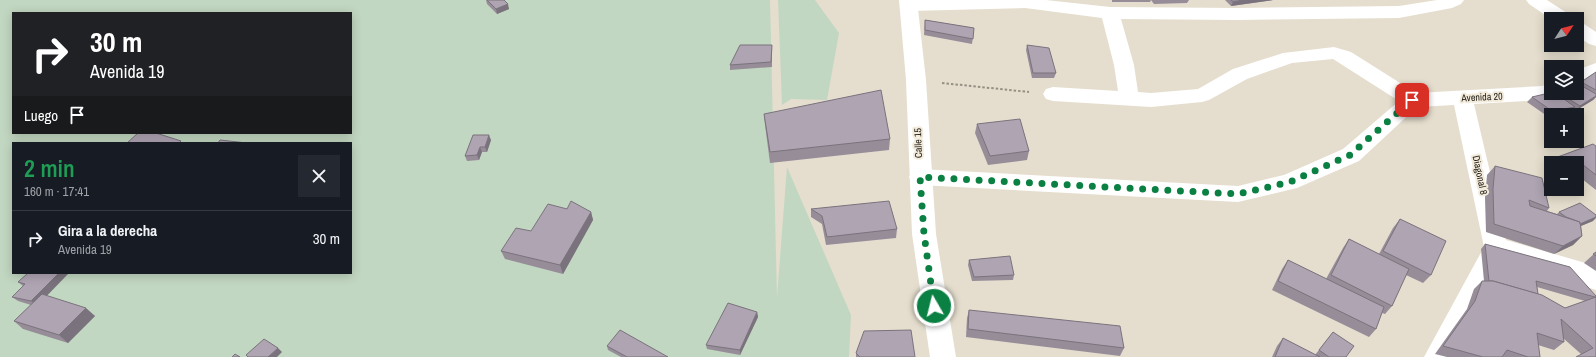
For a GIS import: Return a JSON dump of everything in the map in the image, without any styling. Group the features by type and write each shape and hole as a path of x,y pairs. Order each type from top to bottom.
{"street":[{"path":"1222,0 1236,14"},
{"path":"1384,0 1400,12"},
{"path":"909,3 1024,2 1110,13 1236,14 1400,12 1446,4 1455,0"},
{"path":"1535,0 1553,12"},
{"name":"Calle 15","path":"909,3 916,80 924,234 943,357"},
{"path":"1110,13 1124,65 1129,99"},
{"path":"1584,32 1596,40"},
{"path":"920,177 1238,194 1290,182 1350,155 1412,100 1344,56 1334,53 1290,57 1240,74 1202,95 1151,100 1053,94"},
{"path":"1584,75 1596,69"},
{"name":"Avenida 20","path":"1412,100 1544,93"},
{"name":"Diagonal 8","path":"1463,98 1496,247"},
{"path":"1437,357 1496,247 1593,272"}],"path":[{"path":"916,80 1053,94"}],"green space":[{"path":"0,0 770,0 777,297 787,167 851,315 849,357 0,357"},
{"path":"778,0 815,0 839,33 827,100 791,99 782,105"}],"building":[{"path":"487,0 504,0 508,4 496,9"},
{"path":"1231,0 1243,0 1233,2"},
{"path":"925,20 974,28 973,39 925,30"},
{"path":"740,45 772,45 771,62 730,65"},
{"path":"1027,45 1049,48 1056,73 1033,73"},
{"path":"1596,72 1596,90 1584,84 1584,80"},
{"path":"1584,87 1596,94 1596,96 1580,106 1570,100 1584,100"},
{"path":"881,90 890,139 770,152 764,114"},
{"path":"1544,94 1544,100 1565,100 1575,107 1548,108 1532,97"},
{"path":"1020,119 1029,151 990,156 977,124"},
{"path":"137,134 159,134 181,141 180,142 128,142"},
{"path":"473,135 489,135 485,147 480,147 477,155 465,156"},
{"path":"220,140 238,142 219,142"},
{"path":"1593,144 1596,146 1596,175 1584,166 1584,156 1560,156"},
{"path":"1495,166 1542,178 1544,196 1546,196 1549,208 1529,200 1530,206 1580,222 1582,236 1563,246 1494,224 1493,189"},
{"path":"571,201 591,212 560,265 501,251 516,228 531,231 548,204 567,209"},
{"path":"889,201 897,229 827,237 822,216 811,209"},
{"path":"1580,203 1596,215 1596,217 1580,224 1580,222 1566,217 1559,212"},
{"path":"1400,219 1446,241 1431,275 1383,251"},
{"path":"1349,239 1409,269 1392,306 1331,275"},
{"path":"1485,244 1570,267 1596,297 1536,281 1538,294 1489,281"},
{"path":"1010,256 1014,275 974,277 969,260"},
{"path":"1288,260 1384,307 1376,329 1278,281"},
{"path":"27,274 58,274 31,301 12,297 25,284 18,282"},
{"path":"1482,281 1493,281 1542,295 1565,308 1596,297 1596,357 1576,357 1593,348 1561,319 1564,342 1537,333 1540,357 1528,357 1507,350 1502,357 1483,357 1443,346 1475,301"},
{"path":"42,294 86,308 59,335 14,321"},
{"path":"728,303 757,312 740,350 706,345"},
{"path":"969,310 1120,326 1124,348 968,329"},
{"path":"620,330 668,357 627,357 607,346"},
{"path":"911,330 915,357 860,357 856,353 864,331"},
{"path":"1333,332 1354,346 1346,357 1329,357 1319,350"},
{"path":"1283,338 1320,357 1275,357"},
{"path":"264,339 278,348 268,357 248,357 246,355"},
{"path":"235,354 240,357 232,357"}],"route":[{"path":"934,306 924,234 920,177 1238,194 1290,182 1350,155 1412,100"}]}
